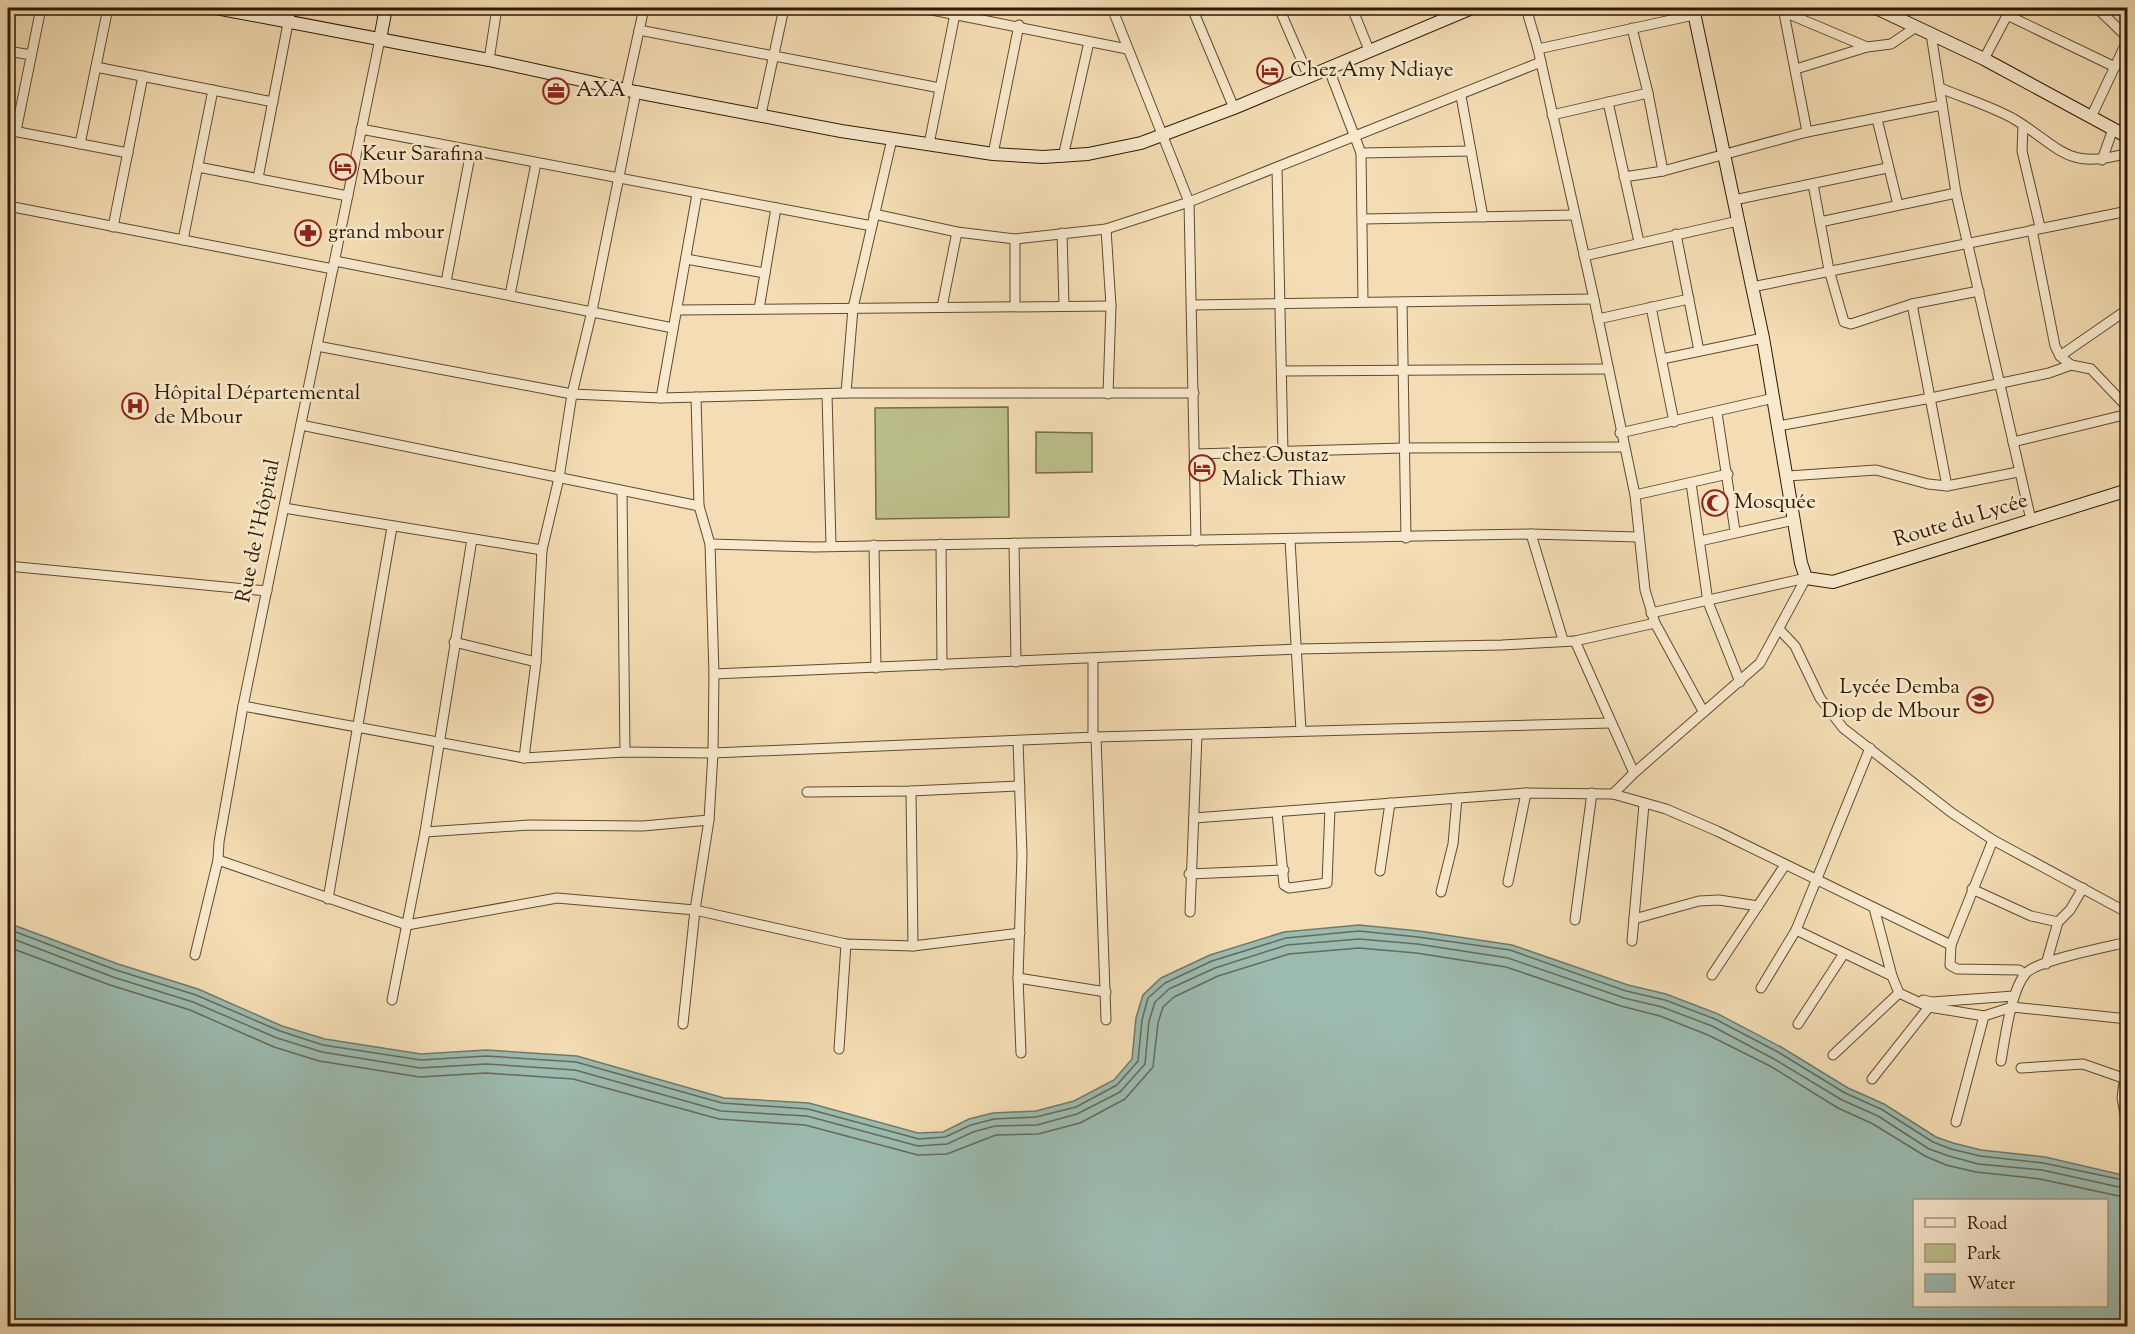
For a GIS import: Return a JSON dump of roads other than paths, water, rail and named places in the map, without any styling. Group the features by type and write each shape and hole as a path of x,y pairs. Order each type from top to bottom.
{"main road":[{"path":"216,8 489,60 631,91 892,140 993,154 1063,157 1141,143 1234,108 1472,8"},
{"name":"Rue de l'Hôpital","path":"380,39 386,8"},
{"path":"1876,8 1984,59 2092,115 2127,136"},
{"path":"1694,11 1764,338 1794,520 1806,578"},
{"name":"Route du Lycée","path":"1806,578 1833,582 2127,490"}],"street":[{"path":"40,8 12,130 128,153"},
{"path":"81,144 108,8"},
{"path":"258,178 291,8"},
{"path":"489,60 497,8"},
{"path":"524,758 536,662 542,550 559,478 572,394 592,311 617,176 644,8"},
{"path":"761,114 784,8"},
{"path":"922,8 1019,25 1127,49"},
{"path":"1112,8 1164,134 1189,202 1196,541"},
{"path":"1192,8 1234,108"},
{"path":"1279,8 1308,75"},
{"path":"1352,8 1369,50"},
{"path":"1526,8 1538,49 1594,299 1620,433 1635,495 1637,537 1651,613 1654,623 1703,711"},
{"path":"2092,115 2127,38 2097,8"},
{"path":"1783,10 1867,47"},
{"path":"1783,10 1796,69 1806,132"},
{"path":"1538,49 1632,28 1694,11"},
{"path":"1984,59 2009,11 2115,67"},
{"path":"929,144 955,14"},
{"path":"993,154 1019,25"},
{"path":"1796,69 1867,47 1890,44 1916,27"},
{"path":"1632,28 1648,93 1663,171"},
{"path":"639,30 940,88"},
{"path":"1931,34 1956,193 2018,472 2031,520"},
{"name":"Rue de l'Hôpital","path":"195,955 218,855 243,706 380,39"},
{"path":"1063,157 1089,42"},
{"path":"8,51 31,55"},
{"path":"874,214 957,232 1015,239 1106,229 1189,202 1461,96 1540,62"},
{"path":"96,67 273,102"},
{"path":"1328,67 1361,153 1363,301"},
{"path":"113,227 143,76"},
{"path":"1940,88 2013,119 2067,155 2089,161 2127,153"},
{"path":"183,240 213,90"},
{"path":"1552,114 1648,93"},
{"path":"1461,96 1483,217"},
{"path":"1608,102 1639,242"},
{"path":"1624,177 1663,171 1806,132 1942,105"},
{"path":"1877,119 1887,168 1898,205"},
{"path":"2023,126 2022,151 2055,346 2060,356 2071,365"},
{"path":"362,129 872,226"},
{"path":"2102,160 2114,129"},
{"path":"846,393 853,308 892,140"},
{"path":"446,282 471,151"},
{"path":"1361,153 1471,152"},
{"path":"510,295 536,163"},
{"path":"198,167 348,196"},
{"path":"1277,168 1283,371 1282,452"},
{"path":"1734,200 1887,168"},
{"path":"1813,184 1840,315 1847,323 1912,304 1979,291"},
{"path":"1820,222 1956,193"},
{"path":"661,398 697,194"},
{"path":"8,206 183,240 446,282 673,328"},
{"path":"759,309 776,208"},
{"path":"1752,286 2127,211"},
{"path":"1363,219 1574,215"},
{"path":"1584,256 1738,220"},
{"path":"1106,229 1111,306 1108,394"},
{"path":"942,307 957,232"},
{"path":"1062,233 1064,305"},
{"path":"1676,234 1700,351"},
{"path":"1015,239 1015,306"},
{"path":"686,259 765,273"},
{"path":"1192,305 1594,299"},
{"path":"1598,319 1689,299"},
{"path":"1402,302 1405,370 1406,538"},
{"path":"1912,304 1947,486"},
{"path":"678,310 1111,306"},
{"path":"1651,307 1674,422"},
{"path":"2060,356 2127,309"},
{"path":"1662,359 1764,338"},
{"path":"317,346 572,394 696,398 846,393 1194,393"},
{"path":"1778,426 1931,398 2071,365 2091,369 2126,403"},
{"path":"1283,371 1608,369"},
{"path":"827,394 831,545"},
{"path":"683,1024 695,910 709,820 713,753 714,674 710,544 699,506 696,398"},
{"path":"1620,433 1717,413 1774,398"},
{"path":"1717,413 1735,531"},
{"path":"2013,442 2074,429 2127,414"},
{"path":"301,425 699,506"},
{"path":"1195,454 1404,448 1623,447"},
{"path":"1788,476 1876,470 1928,484 1947,486 2018,472"},
{"path":"1635,495 1728,474"},
{"path":"1691,483 1708,602 1740,682"},
{"path":"622,491 625,752"},
{"path":"284,508 542,550"},
{"path":"1700,541 1735,531 1794,520"},
{"path":"328,900 360,728 392,526"},
{"path":"710,544 874,545 1290,540 1531,534 1637,537"},
{"path":"1531,534 1563,640"},
{"path":"392,1000 425,832 472,539"},
{"path":"1290,540 1301,731"},
{"path":"1014,543 1016,662"},
{"path":"941,544 942,665"},
{"path":"874,545 876,668"},
{"path":"8,566 267,591"},
{"path":"1651,613 1708,602 1806,578"},
{"path":"1613,794 1703,711 1760,663 1806,578"},
{"path":"714,674 1298,649 1502,645 1575,641 1654,623"},
{"path":"1779,629 1795,646 1820,699 1831,715 1870,748 1952,813 1993,840 2127,913"},
{"path":"1575,641 1634,773"},
{"path":"454,642 536,662"},
{"path":"1093,659 1106,1020"},
{"path":"243,706 524,758 625,752 713,753 1095,737 1610,723"},
{"path":"1190,912 1197,735"},
{"path":"1018,741 1020,786 1018,978 1021,1053"},
{"path":"1761,988 1796,930 1870,748"},
{"path":"807,792 911,791 1020,786"},
{"path":"911,791 913,946"},
{"path":"1194,818 1526,793 1613,794 1666,809 1717,831 1817,882 1951,945"},
{"path":"1508,882 1526,793"},
{"path":"1575,920 1592,793"},
{"path":"1441,892 1454,844 1457,798"},
{"path":"1380,870 1390,804"},
{"path":"1632,941 1644,804"},
{"path":"1277,812 1286,888 1327,883 1330,808"},
{"path":"425,832 529,825 643,826 709,820"},
{"path":"1993,840 1951,945 1950,965 1957,969 2019,970 2025,974"},
{"path":"218,855 328,900 407,924 556,898 695,910 846,944 913,946 1020,933"},
{"path":"1712,975 1785,865"},
{"path":"1190,874 1284,870"},
{"path":"2046,963 2058,922 2070,910 2083,888"},
{"path":"1972,889 2041,920 2058,922"},
{"path":"1634,919 1699,901 1719,900 1758,906"},
{"path":"1874,908 1892,976 1899,993 1929,1007 1984,1016 2012,1007 2127,1019"},
{"path":"1796,930 1843,955 1863,961 1892,976"},
{"path":"2001,1061 2014,996 2025,974 2046,963 2127,942"},
{"path":"839,1049 846,944"},
{"path":"1798,1024 1843,955"},
{"path":"1018,978 1106,992"},
{"path":"1833,1055 1899,993"},
{"path":"1912,998 1932,1002 2014,996"},
{"path":"1872,1079 1929,1007"},
{"path":"1956,1122 1984,1016"},
{"path":"2127,1050 2122,1098 2127,1130"},
{"path":"2021,1068 2083,1064 2123,1078"}],"water":[{"path":"8,923 118,964 198,989 282,1026 325,1039 421,1054 486,1050 577,1056 724,1098 809,1103 918,1133 943,1132 969,1119 993,1113 1036,1111 1074,1101 1114,1080 1132,1059 1136,1018 1143,995 1161,978 1210,955 1284,932 1359,925 1419,931 1512,945 1628,985 1666,994 1718,1014 1781,1047 1848,1088 1884,1104 1936,1137 1981,1150 2045,1157 2127,1176 2127,1326 8,1326"}],"place":[{"name":"Chez Amy Ndiaye","path":"1270,71"},
{"name":"AXA","path":"556,91"},
{"name":"Keur Sarafina Mbour","path":"343,167"},
{"name":"grand mbour","path":"308,233"},
{"name":"Hôpital Départemental de Mbour","path":"135,406"},
{"name":"chez Oustaz Malick Thiaw","path":"1202,468"},
{"name":"Mosquée","path":"1715,503"},
{"name":"Lycée Demba Diop de Mbour","path":"1980,700"}]}
